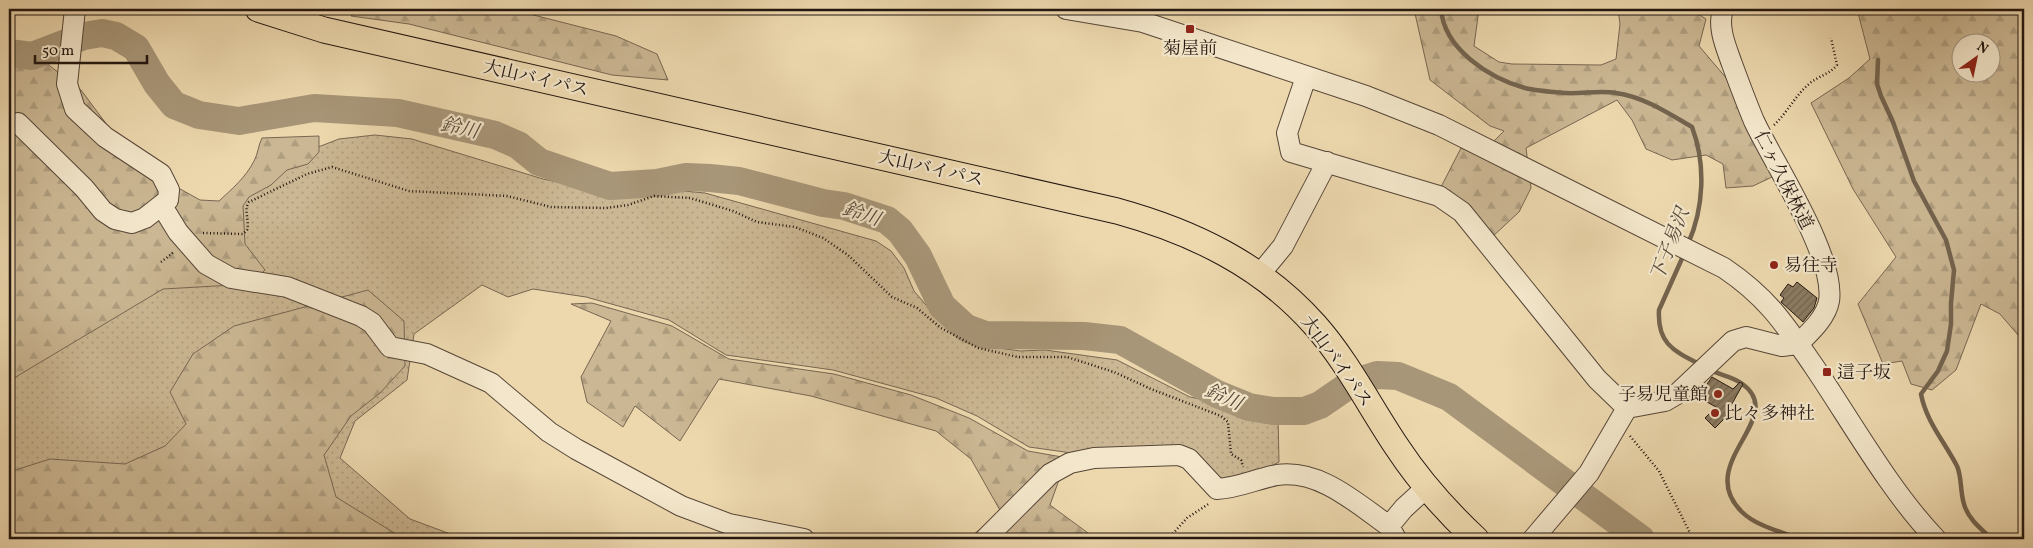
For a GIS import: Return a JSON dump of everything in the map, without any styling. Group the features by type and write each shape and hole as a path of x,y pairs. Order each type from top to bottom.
{"main road":[{"name":"大山バイパス","path":"258,9 324,30 1117,211 1154,221 1187,234 1218,248 1260,274 1286,296 1315,325 1426,488 1476,539"}],"street":[{"path":"1066,9 1145,15 1306,77 1366,96 1439,125 1673,241 1750,285 1778,315 1898,492 1936,539"},
{"name":"仁ヶ久保林道","path":"1723,9 1723,39 1741,87 1762,136 1807,223 1828,270 1829,304 1820,321 1798,344"},
{"path":"18,124 84,188 103,211 115,219 132,223 162,206 168,200 169,190 160,174 104,137 75,109 68,84 74,18"},
{"path":"1306,77 1287,133 1290,152 1439,196 1462,212 1591,372 1623,415"},
{"path":"1260,274 1283,246 1327,162"},
{"path":"162,206 186,241 206,264 231,278 287,287 312,296 372,323 390,346 427,354 491,383 549,432 658,495 729,524 804,539"},
{"path":"1533,539 1589,472 1623,415 1665,401 1705,368 1733,341 1746,338 1782,346 1798,344"},
{"path":"985,539 1050,474 1070,463 1094,458 1169,455 1190,459 1217,489 1234,488 1277,475 1309,476 1339,490 1393,533"},
{"path":"1393,533 1393,519 1426,488"}],"path":[{"path":"1762,136 1788,112 1808,84 1832,71 1837,65 1831,38"},
{"path":"161,262 198,233 243,234 249,225 246,207 248,202 307,174 332,167 409,191 507,196 551,207 606,208 628,205 654,196 690,198 733,211 757,222 787,226 814,234 848,255 892,297 917,308 942,328 978,348 1018,356 1042,355 1074,359 1114,372 1151,389 1221,416 1228,422 1229,442"},
{"path":"1623,415 1659,471 1693,539"}],"green space":[{"path":"359,9 510,9 616,36 657,54 668,80 612,75 409,24 351,16"},
{"path":"1414,9 1479,9 1474,46 1499,62 1512,64 1601,65 1616,59 1620,24 1618,9 1690,9 1706,19 1699,46 1727,79 1754,133 1772,177 1753,186 1726,188 1723,164 1706,155 1672,160 1646,149 1632,120 1617,100 1526,148 1531,188 1519,212 1491,238 1441,187 1461,148 1479,156 1504,131 1490,126 1430,80"},
{"path":"1857,9 2024,9 2024,342 2000,314 1981,304 1956,370 1932,390 1911,384 1902,361 1883,364 1858,304 1896,257 1853,189 1811,103 1849,78 1870,59"},
{"path":"9,48 28,49 81,90 137,165 200,200 219,201 243,178 251,167 262,138 319,136 319,152 308,164 287,170 271,185 249,197 243,206 245,244 265,270 251,284 163,289 9,381"},
{"path":"9,105 145,157 175,180 182,203 214,215 279,162 339,139 375,135 412,139 543,179 615,194 663,189 705,193 876,241 891,251 904,268 914,291 932,312 951,328 972,340 992,347 1020,351 1045,350 1117,360 1190,397 1278,415 1279,462 1241,481 1225,484 1204,463 1079,454 1029,447 977,416 936,398 833,370 726,355 669,320 586,297 533,289 508,297 482,285 414,334 407,380 355,421 340,458 410,519 464,539 9,539"},
{"path":"368,290 404,321 405,366 380,393 351,416 324,455 336,497 404,539 9,539 9,472 50,459 125,464 165,446 186,424 170,392 193,354 234,326"},
{"path":"592,303 672,326 729,359 834,374 911,395 969,418 1028,451 1062,457 1060,477 1050,505 1096,539 968,539 1001,512 971,459 936,431 811,396 719,379 680,441 635,406 623,427 587,402 581,377 611,321 571,304"}],"building":[{"path":"1797,282 1817,298 1814,308 1803,322 1781,302 1784,298 1780,295 1788,284 1793,287"},
{"name":"子易児童館","path":"1712,377 1733,389 1740,382 1743,384 1723,420 1715,428 1705,418 1716,407 1698,397"}],"waterway":[{"name":"下子易沢","path":"1441,9 1450,37 1459,49 1483,69 1497,77 1525,88 1540,91 1572,93 1610,92 1626,95 1656,106 1692,127 1700,156 1701,186 1697,216 1688,244"},
{"name":"鈴川","path":"9,53 32,56 84,36 102,33 116,36 136,48 157,84 174,105 199,115 239,121 314,108 398,113 495,135 518,145 539,162 610,186 657,183 686,177 710,178 739,181 823,203 844,206 887,220 900,231 918,256 942,306 966,328 985,335 1084,336 1120,340 1217,394 1249,407 1273,411 1304,411 1320,405 1352,383 1377,375 1398,376 1449,397 1641,539"},
{"path":"1878,60 1877,84 1881,96 1893,122 1914,181 1946,240 1954,270 1951,324 1947,351 1938,371 1921,394 1923,404 1931,422 1957,466 1966,509 1975,523 1992,539"},
{"name":"下子易沢","path":"1684,254 1659,310 1659,322 1664,339 1669,345 1701,365"},
{"name":"下子易沢","path":"1710,370 1741,383 1753,396 1755,411 1750,426 1733,459 1728,476 1730,494 1742,512 1754,521 1800,539"}],"place":[{"name":"菊屋前","path":"1190,29"},
{"name":"易往寺","path":"1774,265"},
{"name":"這子坂","path":"1827,372"},
{"name":"子易児童館","path":"1718,394"},
{"name":"比々多神社","path":"1715,413"}]}
